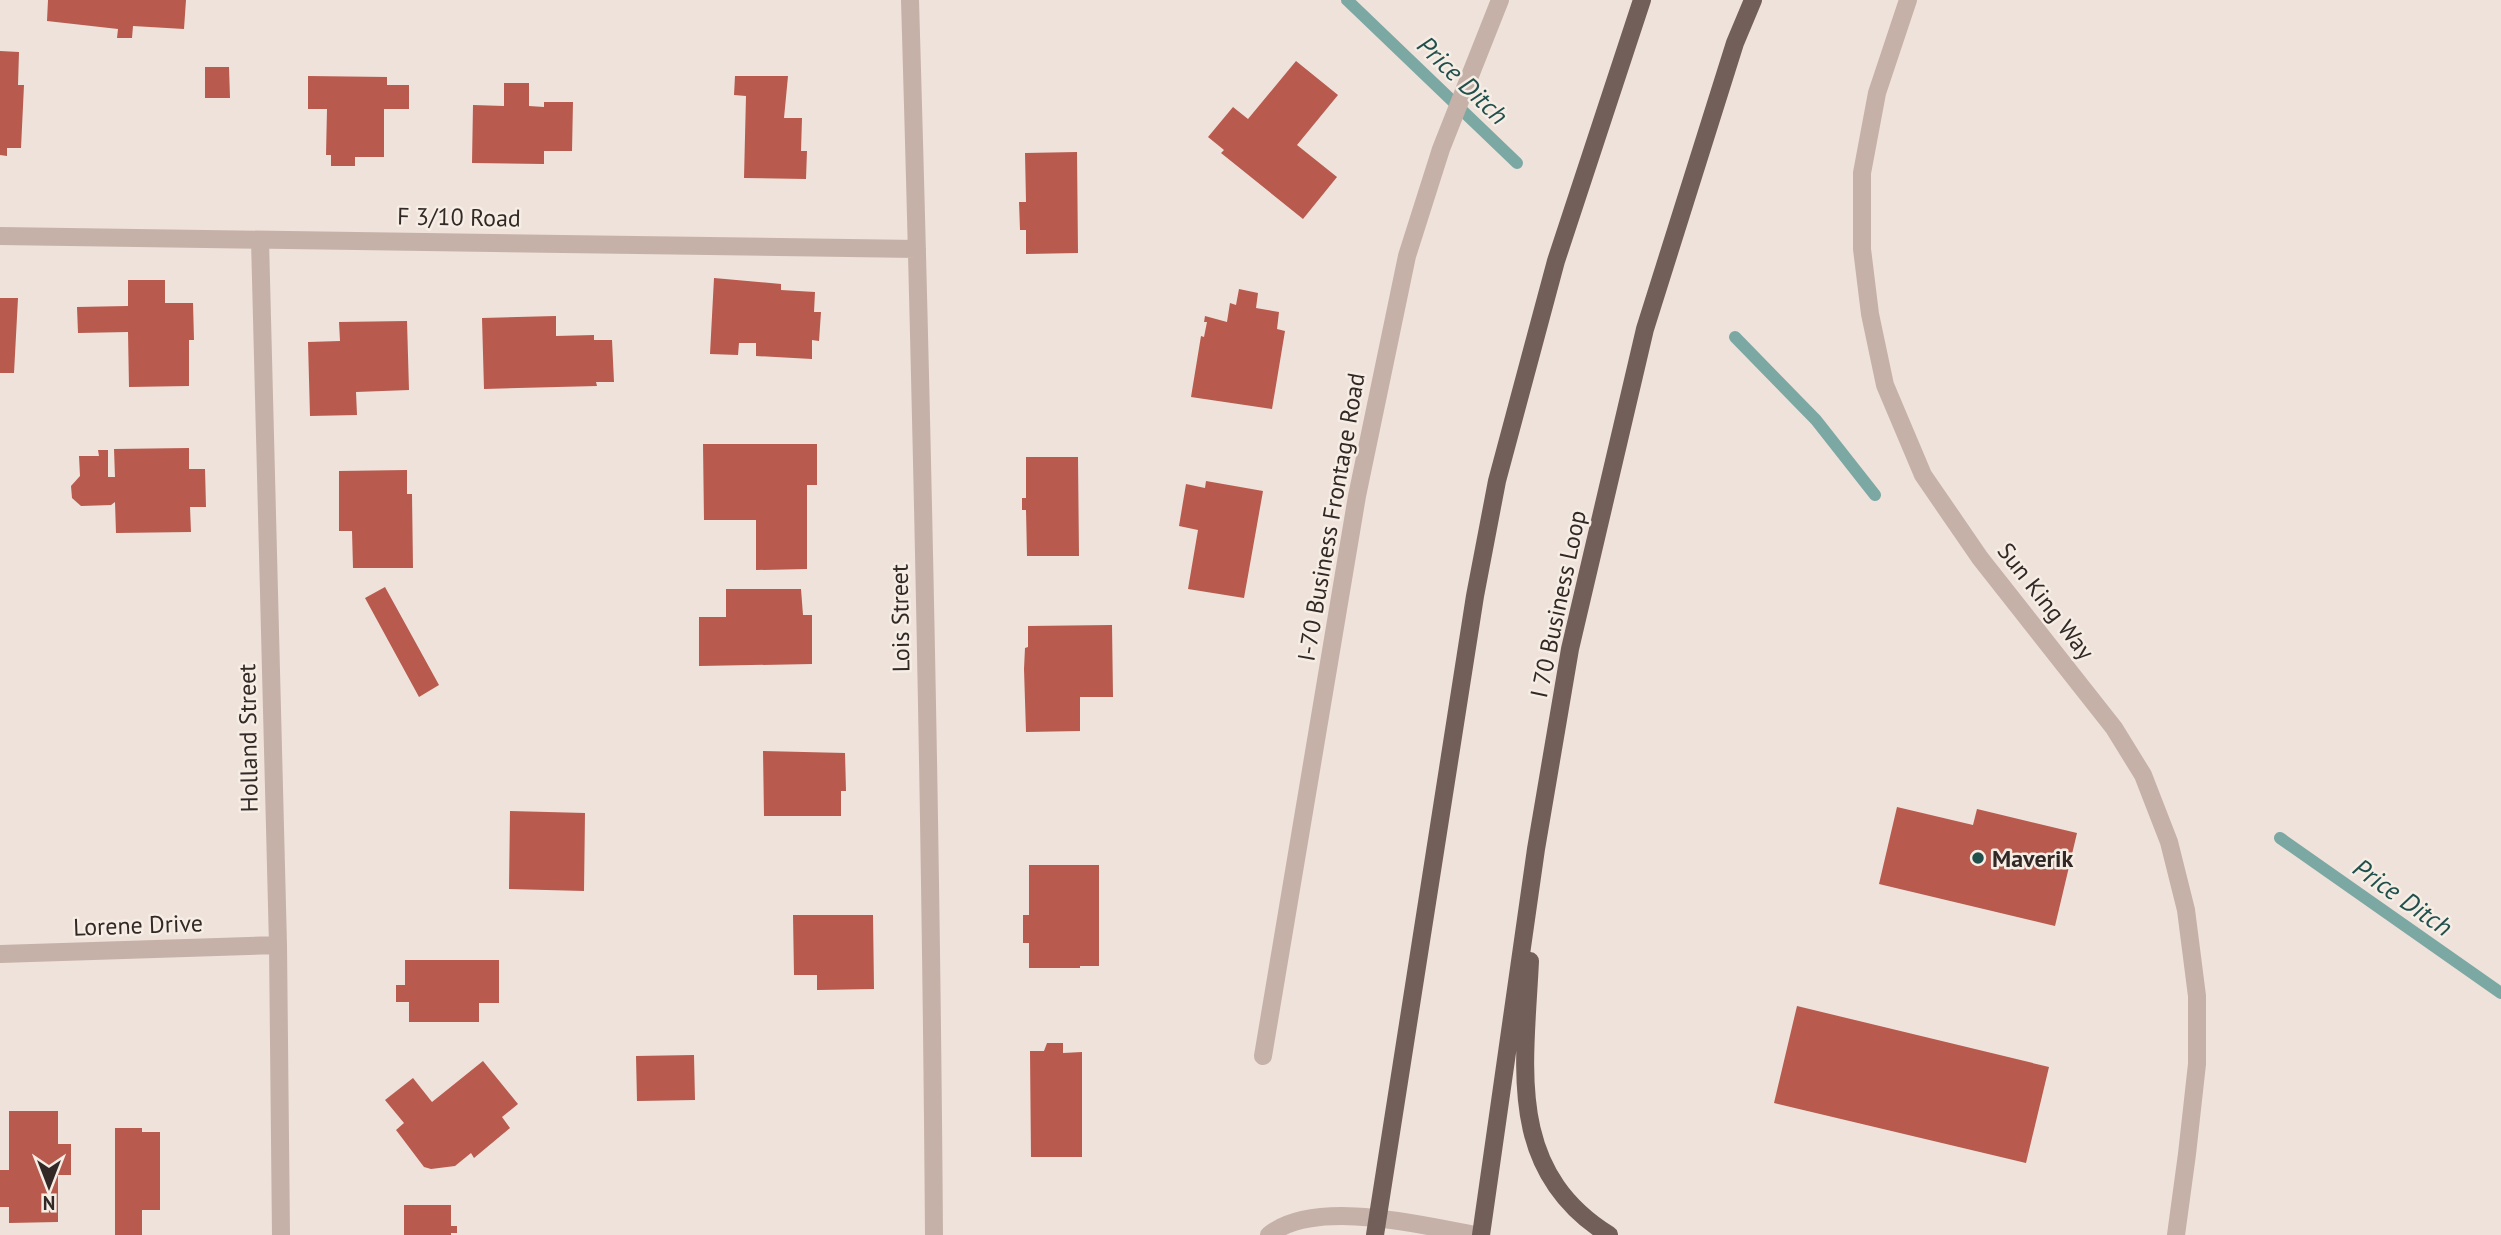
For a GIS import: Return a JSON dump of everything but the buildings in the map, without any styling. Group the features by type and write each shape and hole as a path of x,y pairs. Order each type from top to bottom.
{"main road":[{"path":"1375,1235 1475,596 1497,481 1556,261 1642,0"},
{"name":"I 70 Business Loop","path":"1482,1235 1536,849 1570,649 1645,329 1735,43 1752,0"},
{"path":"1536,849 1525,1060 1528,1110 1536,1148 1548,1176 1569,1204 1609,1235"}],"street":[{"name":"Lois Street","path":"910,0 933,1059 934,1235"},
{"name":"I-70 Business Frontage Road","path":"1264,1056 1357,496 1407,256 1441,149 1500,0"},
{"name":"Sun King Way","path":"1908,0 1877,93 1862,173 1862,249 1870,314 1882,373 1923,475 1980,558 2114,728 2143,775 2169,842 2186,910 2197,996 2197,1064 2176,1235"},
{"name":"F 3/10 Road","path":"0,236 917,249"},
{"name":"Holland Street","path":"260,240 278,945 281,1235"},
{"name":"Lorene Drive","path":"0,954 278,945"},
{"path":"1269,1235 1280,1226 1324,1217 1378,1217 1475,1235"}],"waterway":[{"name":"Price Ditch","path":"1347,0 1517,163"},
{"name":"Price Ditch","path":"1735,337 1816,420 1875,495"},
{"name":"Price Ditch","path":"2280,838 2501,993"}],"place":[{"name":"Maverik","path":"1978,858"}]}
